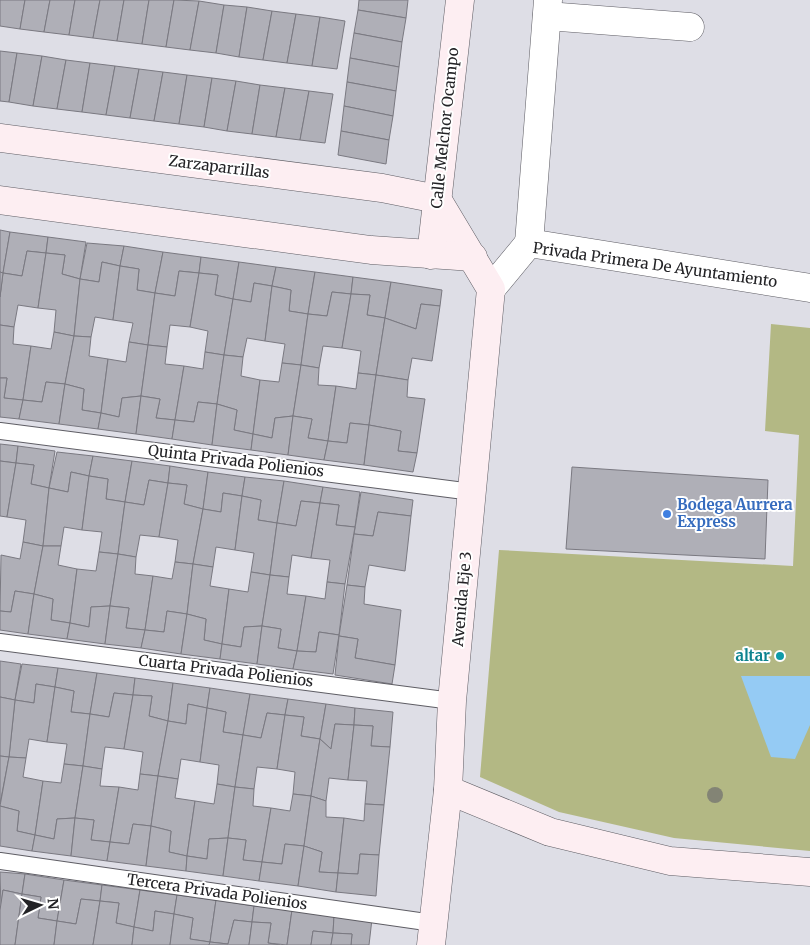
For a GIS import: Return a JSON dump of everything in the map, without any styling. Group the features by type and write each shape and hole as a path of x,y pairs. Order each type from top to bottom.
{"street":[{"name":"Calle Melchor Ocampo","path":"431,255 460,0"},
{"path":"529,243 548,8 690,27"},
{"name":"Zarzaparrillas","path":"0,138 382,188 437,198"},
{"path":"437,198 491,290"},
{"path":"0,200 371,250 473,257"},
{"name":"Privada Primera De Ayuntamiento","path":"491,290 529,243 810,288"},
{"name":"Avenida Eje 3","path":"432,934 448,790 452,700 491,290"},
{"path":"448,790 550,832 670,861 810,872"}],"lane":[{"name":"Quinta Privada Polienios","path":"0,431 472,492"},
{"name":"Cuarta Privada Polienios","path":"0,642 452,700"},
{"name":"Tercera Privada Polienios","path":"0,861 432,934"}],"green space":[{"path":"771,324 810,328 810,851 674,838 559,812 480,777 499,550 793,566 799,435 765,431"}],"water":[{"path":"741,676 810,676 810,725 795,759 771,757"}],"building":[{"path":"0,0 25,0 20,29 0,26"},
{"path":"25,0 50,0 44,32 20,29"},
{"path":"50,0 75,0 69,35 44,32"},
{"path":"75,0 100,0 93,38 69,35"},
{"path":"100,0 124,0 117,41 93,38"},
{"path":"124,0 149,0 142,44 117,41"},
{"path":"149,0 174,0 166,47 142,44"},
{"path":"174,0 199,1 190,50 166,47"},
{"path":"359,0 408,0 406,18 358,10"},
{"path":"199,1 224,5 216,53 190,50"},
{"path":"224,5 247,7 239,57 216,53"},
{"path":"247,7 272,11 263,60 239,57"},
{"path":"358,10 406,18 402,42 354,33"},
{"path":"272,11 296,14 287,63 263,60"},
{"path":"296,14 320,17 312,66 287,63"},
{"path":"320,17 345,21 337,69 312,66"},
{"path":"354,33 402,42 399,67 350,58"},
{"path":"0,51 17,53 9,102 0,101"},
{"path":"17,53 42,56 33,106 9,102"},
{"path":"42,56 66,60 57,109 33,106"},
{"path":"350,58 399,67 396,91 347,82"},
{"path":"66,60 90,63 82,112 57,109"},
{"path":"90,63 115,66 106,115 82,112"},
{"path":"115,66 139,69 130,118 106,115"},
{"path":"139,69 163,72 154,121 130,118"},
{"path":"163,72 187,75 179,124 154,121"},
{"path":"187,75 212,78 204,127 179,124"},
{"path":"212,78 236,81 227,131 204,127"},
{"path":"236,81 260,85 252,134 227,131"},
{"path":"347,82 396,91 393,116 344,106"},
{"path":"260,85 285,88 276,137 252,134"},
{"path":"285,88 309,91 300,140 276,137"},
{"path":"309,91 333,94 325,143 300,140"},
{"path":"344,106 393,116 389,140 341,131"},
{"path":"341,131 389,140 386,164 338,155"},
{"path":"0,230 10,232 3,273 0,272"},
{"path":"10,232 48,237 46,253 27,251 22,276 3,273"},
{"path":"48,237 86,242 80,279 62,274 65,255 46,253"},
{"path":"87,243 124,246 120,266 102,262 99,282 80,279"},
{"path":"124,246 163,252 155,293 137,290 139,269 120,266"},
{"path":"27,251 46,253 38,308 18,305 14,327 0,325 0,297 3,273 22,276"},
{"path":"163,252 201,257 199,273 179,271 175,296 155,293"},
{"path":"46,253 65,255 62,274 80,279 74,336 54,332 56,310 38,308"},
{"path":"201,257 239,262 233,299 215,295 218,275 199,273"},
{"path":"102,262 120,266 113,320 95,317 91,337 74,336 80,279 99,282"},
{"path":"239,262 276,267 272,286 254,283 251,302 233,299"},
{"path":"120,266 139,269 137,290 155,293 148,345 129,342 133,323 113,320"},
{"path":"276,267 315,272 308,314 289,311 291,290 272,286"},
{"path":"179,271 199,273 190,327 170,325 167,347 148,345 155,293 175,296"},
{"path":"0,272 3,273 0,297"},
{"path":"315,272 353,277 351,294 332,292 327,316 308,314"},
{"path":"199,273 218,275 215,295 233,299 224,355 205,352 208,331 190,327"},
{"path":"353,277 391,282 385,318 367,315 370,295 351,294"},
{"path":"391,282 442,290 440,306 421,304 416,329 385,318"},
{"path":"254,283 272,286 265,341 247,338 243,357 224,355 233,299 251,302"},
{"path":"272,286 291,290 289,311 308,314 301,365 282,363 285,344 265,341"},
{"path":"332,292 351,294 342,348 323,346 319,368 301,365 308,314 327,316"},
{"path":"351,294 370,295 367,315 385,318 376,375 358,373 361,351 342,348"},
{"path":"421,304 440,306 432,361 412,358 408,380 376,375 385,318 416,329"},
{"path":"0,325 14,327 13,344 31,346 23,400 4,398 7,378 0,378"},
{"path":"54,332 74,336 65,384 46,382 42,402 23,400 31,346 51,349"},
{"path":"74,336 91,337 89,356 108,359 101,413 82,410 84,389 65,384"},
{"path":"129,342 148,345 141,396 122,398 119,417 101,413 108,359 126,362"},
{"path":"148,345 167,347 165,364 184,366 175,420 156,418 160,399 141,396"},
{"path":"205,352 224,355 217,404 198,402 194,422 175,420 184,366 203,369"},
{"path":"224,355 243,357 241,376 260,380 253,434 234,430 237,410 217,404"},
{"path":"282,363 301,365 293,416 275,418 272,438 253,434 260,380 279,382"},
{"path":"301,365 319,368 318,385 336,386 328,441 308,438 312,419 293,416"},
{"path":"358,373 376,375 369,425 350,423 347,443 328,441 336,386 356,389"},
{"path":"376,375 408,380 407,397 425,399 417,453 398,451 401,431 369,425"},
{"path":"0,378 7,378 4,398 23,400 19,419 0,417"},
{"path":"46,382 65,384 59,424 19,419 23,400 42,402"},
{"path":"65,384 84,389 82,410 101,413 98,429 59,424"},
{"path":"141,396 136,434 98,429 101,413 119,417 122,398"},
{"path":"141,396 160,399 156,418 175,420 172,439 136,434"},
{"path":"198,402 217,404 212,445 172,439 175,420 194,422"},
{"path":"217,404 237,410 234,430 253,434 251,450 212,445"},
{"path":"293,416 288,455 251,450 253,434 272,438 275,418"},
{"path":"293,416 312,419 308,438 328,441 324,460 288,455"},
{"path":"350,423 369,425 364,465 324,460 328,441 347,443"},
{"path":"369,425 401,431 398,451 417,453 413,472 364,465"},
{"path":"0,444 18,446 16,463 0,461"},
{"path":"18,446 55,451 49,488 31,484 34,465 16,463"},
{"path":"57,452 93,456 89,476 71,472 68,492 49,488"},
{"path":"93,456 132,461 125,502 106,499 108,479 89,476"},
{"path":"0,461 16,463 7,517 0,516"},
{"path":"132,461 170,466 168,483 149,480 144,505 125,502"},
{"path":"16,463 34,465 31,484 49,488 43,546 23,542 26,520 7,517"},
{"path":"170,466 208,472 203,509 184,504 187,485 168,483"},
{"name":"Bodega Aurrera Express","path":"572,467 768,480 765,559 566,549"},
{"path":"71,472 89,476 82,530 64,527 61,546 43,546 49,488 68,492"},
{"path":"208,472 245,477 242,496 223,493 221,512 203,509"},
{"path":"89,476 108,479 106,499 125,502 118,554 99,552 102,532 82,530"},
{"path":"245,477 284,481 277,523 258,520 261,500 242,496"},
{"path":"149,480 168,483 159,537 140,535 136,557 118,554 125,502 144,505"},
{"path":"284,481 323,487 320,503 301,501 296,526 277,523"},
{"path":"168,483 187,485 184,504 203,509 193,564 175,562 178,540 159,537"},
{"path":"323,487 360,492 355,527 336,525 339,505 320,503"},
{"path":"361,492 413,500 411,516 378,512 373,536 354,534"},
{"path":"223,493 242,496 235,550 216,547 213,567 193,564 203,509 221,512"},
{"path":"242,496 261,500 258,520 277,523 270,575 251,572 254,553 235,550"},
{"path":"301,501 320,503 311,558 292,555 289,577 270,575 277,523 296,526"},
{"path":"320,503 339,505 336,525 355,527 345,584 327,582 330,560 311,558"},
{"path":"378,512 411,516 405,571 369,565 365,587 347,585 354,534 373,536"},
{"path":"23,542 43,546 34,594 15,591 11,612 0,611 1,555 20,559"},
{"path":"43,546 61,546 58,565 77,569 70,623 51,620 53,599 34,594"},
{"path":"99,552 118,554 110,606 91,607 89,627 70,623 77,569 96,571"},
{"path":"118,554 136,557 135,574 153,576 145,630 126,628 129,608 110,606"},
{"path":"175,562 193,564 187,614 167,611 164,632 145,630 153,576 172,579"},
{"path":"193,564 213,567 210,586 229,589 222,644 204,640 206,619 187,614"},
{"path":"251,572 270,575 262,626 244,627 241,647 222,644 229,589 248,592"},
{"path":"270,575 289,577 287,594 306,596 297,651 278,648 281,629 262,626"},
{"path":"327,582 345,584 339,635 319,632 316,652 297,651 306,596 325,599"},
{"path":"347,585 365,587 364,604 401,610 395,665 355,658 358,639 339,636"},
{"path":"15,591 34,594 28,634 0,630 0,611 11,612"},
{"path":"34,594 53,599 51,620 70,623 67,639 28,634"},
{"path":"110,606 105,644 67,639 70,623 89,627 91,607"},
{"path":"110,606 129,608 126,628 145,630 141,648 105,644"},
{"path":"167,611 187,614 181,654 141,648 145,630 164,632"},
{"path":"187,614 206,619 204,640 222,644 220,659 181,654"},
{"path":"262,626 257,664 220,659 222,644 241,647 244,627"},
{"path":"262,626 281,629 278,648 297,651 293,669 257,664"},
{"path":"319,632 339,635 333,674 293,669 297,651 316,652"},
{"path":"339,636 358,639 355,658 395,665 392,684 335,675"},
{"path":"0,661 21,664 15,700 0,697"},
{"path":"22,664 58,668 55,687 36,684 34,703 15,700"},
{"path":"58,668 97,673 90,714 71,712 74,691 55,687"},
{"path":"97,673 135,678 133,695 114,693 109,717 90,714"},
{"path":"135,678 173,683 168,721 149,716 152,696 133,695"},
{"path":"173,683 210,688 207,708 188,704 186,724 168,721"},
{"path":"36,684 55,687 47,742 29,739 26,758 9,757 15,700 34,703"},
{"path":"55,687 74,691 71,712 90,714 83,766 64,764 67,744 47,742"},
{"path":"210,688 250,694 243,735 223,732 226,712 207,708"},
{"path":"114,693 133,695 124,749 105,747 102,769 83,766 90,714 109,717"},
{"path":"250,694 288,699 285,715 267,713 261,738 243,735"},
{"path":"133,695 152,696 149,716 168,721 158,776 140,774 143,752 124,749"},
{"path":"0,697 15,700 9,757 0,756"},
{"path":"288,699 326,704 320,739 301,736 304,717 285,715"},
{"path":"188,704 207,708 200,762 181,759 178,779 158,776 168,721 186,724"},
{"path":"326,704 355,708 354,725 335,724 331,749 320,739"},
{"path":"207,708 226,712 223,732 243,735 235,787 217,784 219,765 200,762"},
{"path":"355,708 393,712 390,747 371,746 373,726 354,725"},
{"path":"267,713 285,715 277,769 257,767 254,789 235,787 243,735 261,738"},
{"path":"285,715 304,717 301,736 320,739 311,796 293,794 295,772 277,769"},
{"path":"335,724 354,725 348,780 329,778 326,801 311,796 320,739 331,749"},
{"path":"354,725 373,726 371,746 390,747 384,805 365,804 367,781 348,780"},
{"path":"0,756 9,757 0,804"},
{"path":"9,757 26,758 23,777 43,781 35,835 17,831 19,811 0,806"},
{"path":"64,764 83,766 75,818 57,819 54,839 35,835 43,781 61,783"},
{"path":"83,766 102,769 100,786 119,787 110,842 91,840 94,820 75,818"},
{"path":"140,774 158,776 151,826 133,824 129,844 110,842 119,787 138,790"},
{"path":"158,776 178,779 175,798 195,801 187,856 169,852 171,831 151,826"},
{"path":"217,784 235,787 228,838 209,839 207,859 187,856 195,801 214,804"},
{"path":"235,787 254,789 253,806 271,808 262,862 243,860 246,840 228,838"},
{"path":"293,794 311,796 304,846 285,844 282,864 262,862 271,808 290,811"},
{"path":"311,796 326,801 326,817 344,818 338,873 319,872 322,852 304,846"},
{"path":"365,804 384,805 379,855 360,854 358,874 338,873 344,818 364,821"},
{"path":"0,806 19,811 17,831 35,835 32,851 0,846"},
{"path":"75,818 71,856 32,851 35,835 54,839 57,819"},
{"path":"75,818 94,820 91,840 110,842 107,861 71,856"},
{"path":"133,824 151,826 146,866 107,861 110,842 129,844"},
{"path":"151,826 171,831 169,852 187,856 186,871 146,866"},
{"path":"228,838 223,876 186,871 187,856 207,859 209,839"},
{"path":"228,838 246,840 243,860 262,862 259,881 223,876"},
{"path":"285,844 304,846 298,886 259,881 262,862 282,864"},
{"path":"304,846 322,852 319,872 338,873 336,892 298,886"},
{"path":"360,854 379,855 376,896 336,892 338,873 358,874"},
{"path":"0,872 25,874 22,894 3,890 1,910"},
{"path":"25,874 64,880 57,921 38,918 41,897 22,894"},
{"path":"64,880 102,885 100,901 81,899 76,924 57,921"},
{"path":"102,885 140,890 134,927 116,923 119,903 100,901"},
{"path":"3,890 22,894 15,945 0,945 0,910"},
{"path":"140,890 177,895 174,914 155,911 153,931 134,927"},
{"path":"22,894 41,897 38,918 57,921 54,945 15,945"},
{"path":"177,895 216,900 210,942 190,939 193,918 174,914"},
{"path":"81,899 100,901 93,945 54,945 57,921 76,924"},
{"path":"216,900 254,906 252,922 234,920 228,944 210,942"},
{"path":"100,901 119,903 116,923 134,927 132,945 93,945"},
{"path":"254,906 292,910 287,945 268,943 271,923 252,922"},
{"path":"292,910 334,916 333,933 313,931 311,945 287,945"},
{"path":"155,911 174,914 170,945 132,945 134,927 153,931"},
{"path":"174,914 193,918 190,939 210,942 209,945 170,945"},
{"path":"334,916 372,919 369,945 351,945 352,934 333,933"},
{"path":"234,920 252,922 249,945 209,945 210,942 228,944"},
{"path":"252,922 271,923 268,943 280,945 249,945"},
{"path":"313,931 333,933 331,945 311,945"},
{"path":"333,933 352,934 351,945 331,945"}],"place":[{"name":"Bodega Aurrera Express","path":"667,514"},
{"name":"altar","path":"780,656"}]}
